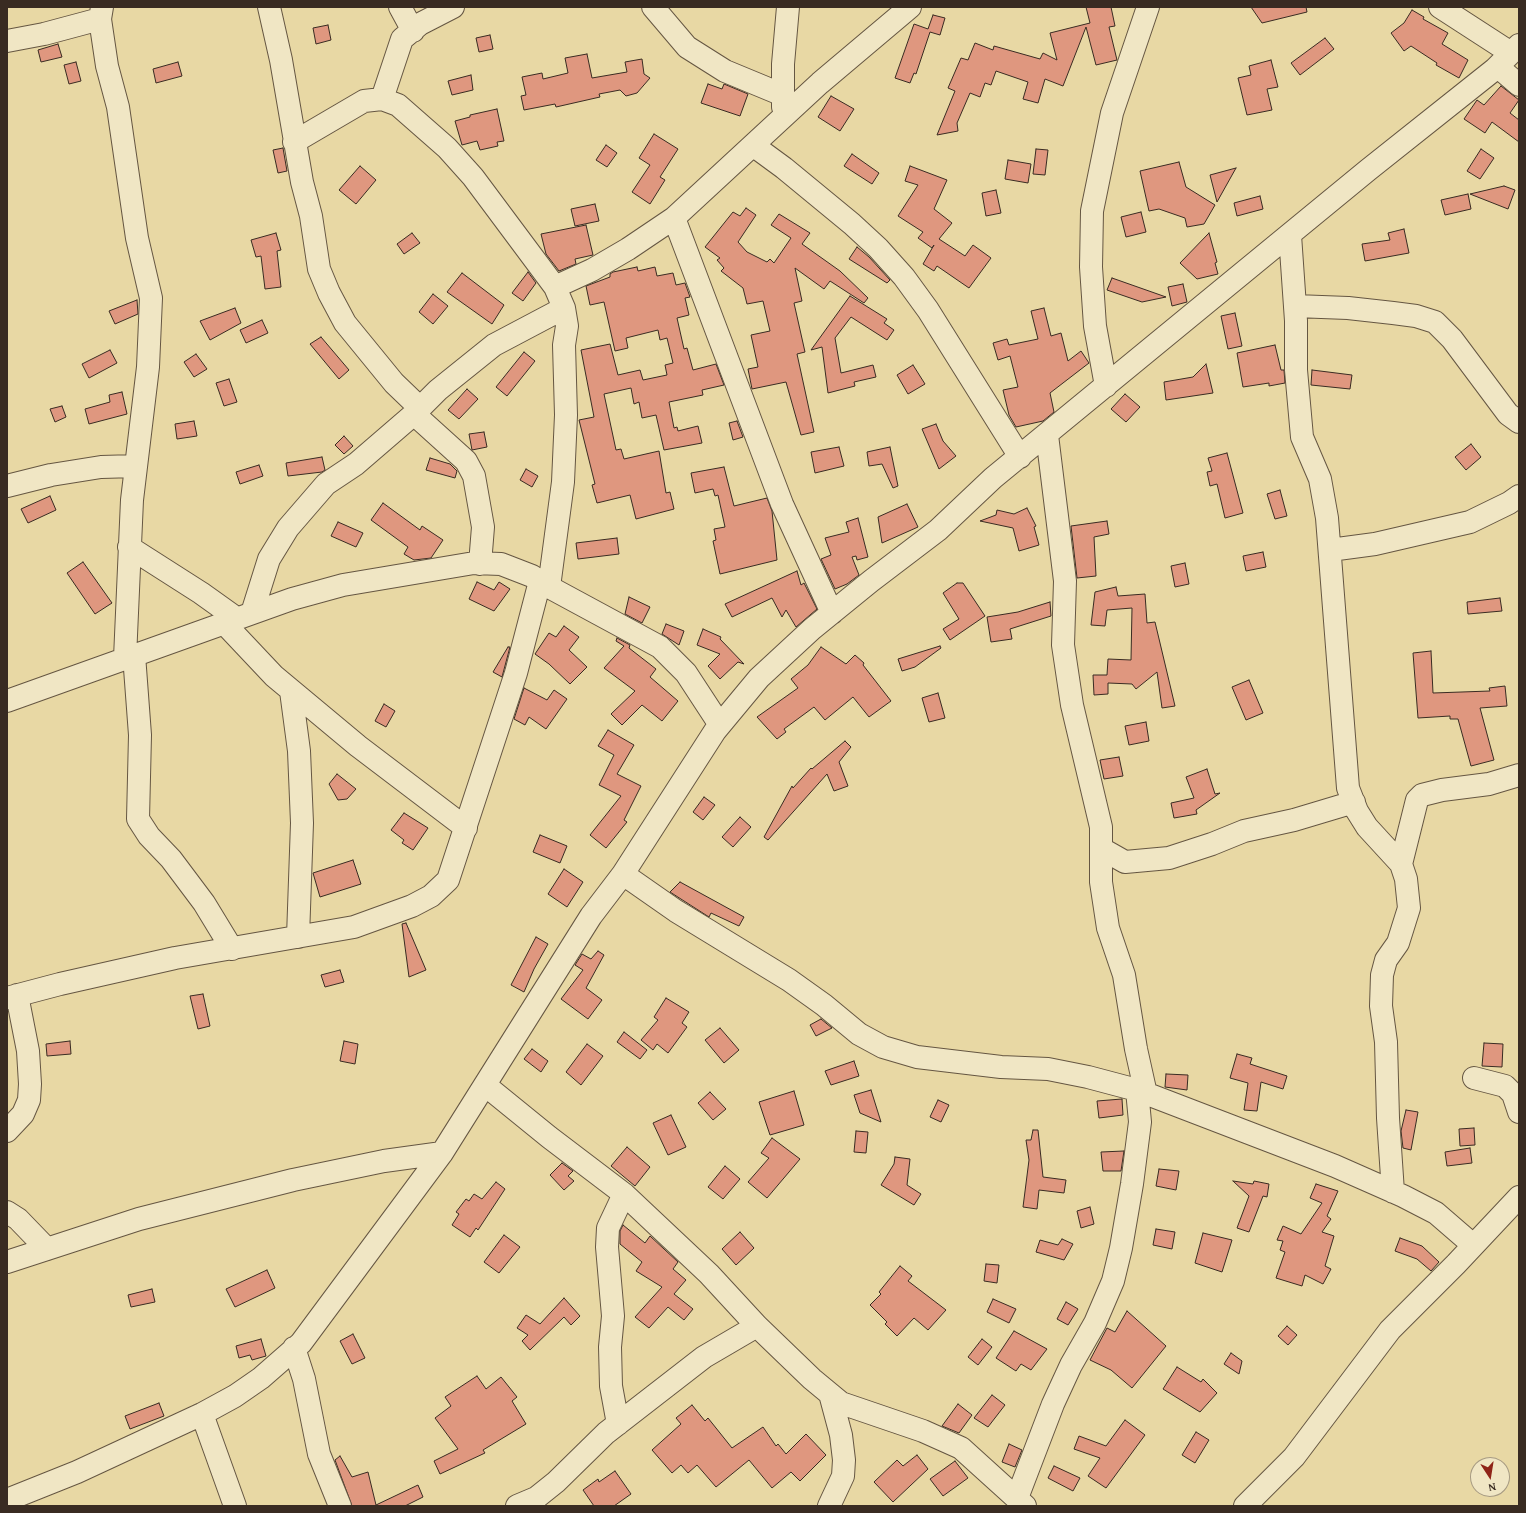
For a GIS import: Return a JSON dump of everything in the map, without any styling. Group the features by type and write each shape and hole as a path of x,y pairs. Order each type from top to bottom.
{"street":[{"path":"269,7 281,60 294,142 311,216 319,269 329,293 345,323 417,411 466,461 474,476 483,527 480,564"},
{"path":"400,7 413,31"},
{"path":"382,99 402,39 420,24 453,7"},
{"path":"653,7 687,47 725,71 783,95"},
{"path":"782,118 783,64 788,7"},
{"path":"555,287 592,270 674,218 754,146 820,83 910,7"},
{"path":"1106,386 1095,326 1091,267 1092,211 1112,113 1148,7"},
{"path":"1440,7 1509,55 1519,85"},
{"path":"7,41 44,34 101,13 108,66 118,107 138,238 151,298 148,367 132,500 129,547 130,656 140,735 138,819 150,836 171,859 204,903 232,949"},
{"path":"7,1500 77,1472 202,1414 235,1396 261,1378 300,1343 442,1153 592,916 623,874 720,725 759,678 832,613 938,530 993,478 1509,55"},
{"path":"7,1131 23,1114 29,1100 30,1084 28,1051 12,997 60,984 175,958 361,925 412,906 431,896 448,880 544,584 563,482 566,415 564,345 567,326 564,308 555,287 473,177 447,148 398,105 382,99 364,101 294,142"},
{"path":"754,146 784,168 852,224 878,248 904,277 933,316 1020,456"},
{"path":"674,218 782,504 832,613"},
{"path":"1290,235 1295,306 1296,370 1302,437 1320,479 1327,518 1348,788 1367,827 1401,864 1406,879 1409,908 1398,943 1386,960 1382,976 1381,1006 1386,1042 1388,1118 1393,1192"},
{"path":"1295,306 1348,308 1393,313 1416,316 1435,322 1452,340 1508,414 1519,422"},
{"path":"237,618 269,559 288,528 326,484 356,464 417,411 438,390 494,345 564,308"},
{"path":"485,1085 549,1137 624,1194 709,1274 757,1326 812,1379 841,1403 923,1431 961,1448 1021,1502 1053,1404 1095,1323 1113,1281 1121,1248 1133,1176 1140,1122 1142,1092 1124,975 1108,928 1102,882 1101,827 1072,705 1063,645 1065,581 1047,435"},
{"path":"7,486 50,476 101,467 136,466"},
{"path":"1330,550 1375,544 1470,522 1509,503 1519,496"},
{"path":"129,547 237,618 274,676 410,787 466,828"},
{"path":"7,701 292,598 343,585 421,571 480,564 501,564 532,576 660,647 686,673 720,725"},
{"path":"291,691 299,751 302,823 298,937"},
{"path":"1401,864 1417,800 1422,795 1442,790 1490,784 1519,775"},
{"path":"1102,849 1125,862 1170,858 1212,844 1244,831 1294,820 1354,802"},
{"path":"623,874 676,911 789,980 824,1005 858,1034 883,1047 918,1057 1001,1067 1048,1069 1088,1077 1142,1092 1335,1166 1393,1192 1436,1213 1473,1245"},
{"path":"1474,1078 1506,1086 1513,1094 1519,1112"},
{"path":"7,1262 140,1220 293,1180 384,1161 442,1153"},
{"path":"618,1424 610,1386 612,1316 607,1247 608,1228 624,1194"},
{"path":"1245,1506 1294,1457 1390,1330 1519,1197"},
{"path":"7,1212 18,1219 47,1249"},
{"path":"517,1506 536,1498 556,1482 618,1424 704,1357 757,1326"},
{"path":"294,1348 304,1379 319,1454 340,1506"},
{"path":"829,1506 843,1476 844,1460 841,1435 830,1394"},
{"path":"202,1414 235,1506"}],"building":[{"path":"1086,7 1111,7 1115,26 1109,27 1117,60 1096,65 1086,27 1063,86 1045,79 1038,103 1023,99 1028,82 996,71 991,85 985,83 980,97 970,93 957,123 958,131 937,135 955,91 948,88 961,58 968,60 975,43 993,50 994,46 1040,59 1043,53 1057,60 1050,33 1090,23"},
{"path":"1251,7 1306,7 1307,12 1262,23"},
{"path":"1412,10 1424,17 1423,19 1448,33 1442,44 1468,60 1459,78 1436,65 1437,63 1411,46 1404,51 1391,33 1404,23"},
{"path":"933,15 945,18 940,35 930,32 916,74 914,73 910,83 895,78 914,24 928,29"},
{"path":"328,25 331,40 316,44 313,28"},
{"path":"490,35 493,49 479,52 476,38"},
{"path":"1325,38 1334,49 1300,75 1291,63"},
{"path":"58,44 62,57 41,62 38,50"},
{"path":"587,54 592,78 627,72 625,62 642,59 644,74 650,78 637,93 626,96 620,90 599,94 600,97 556,107 555,104 524,110 521,96 526,95 522,77 542,73 543,79 568,73 565,58"},
{"path":"1271,60 1278,87 1267,89 1272,110 1247,115 1238,78 1251,75 1249,66"},
{"path":"76,62 81,81 69,84 64,65"},
{"path":"178,62 182,76 156,83 153,69"},
{"path":"471,75 473,90 452,95 448,81"},
{"path":"708,84 722,89 724,84 748,94 740,116 701,103"},
{"path":"1501,86 1519,100 1510,113 1519,120 1519,142 1492,122 1485,133 1464,119 1477,100 1484,105"},
{"path":"831,96 854,109 840,131 818,117"},
{"path":"497,109 504,141 497,142 498,146 480,150 477,141 462,145 455,121 470,117 470,115"},
{"path":"654,134 678,149 660,177 665,180 650,204 632,192 650,165 639,158"},
{"path":"606,145 617,153 607,167 596,160"},
{"path":"283,148 287,171 278,173 273,150"},
{"path":"1036,149 1048,150 1045,175 1033,174"},
{"path":"1481,149 1494,158 1480,179 1467,171"},
{"path":"852,154 879,173 872,184 844,166"},
{"path":"1008,160 1031,164 1028,183 1005,179"},
{"path":"1179,162 1186,187 1215,205 1204,224 1187,227 1185,218 1159,209 1149,211 1140,171"},
{"path":"360,166 376,180 356,204 339,190"},
{"path":"910,166 947,180 934,209 952,223 939,239 965,256 973,245 991,258 969,288 937,266 934,271 923,264 934,245 932,248 918,238 923,232 898,216 918,185 905,181"},
{"path":"1236,168 1217,202 1210,175"},
{"path":"1504,186 1515,190 1508,209 1470,194"},
{"path":"996,190 1001,213 986,216 982,193"},
{"path":"1468,194 1471,209 1445,215 1441,200"},
{"path":"1260,196 1263,209 1237,216 1234,203"},
{"path":"595,204 599,221 575,226 571,209"},
{"path":"746,208 756,215 738,242 747,252 767,262 770,259 774,263 791,238 771,225 779,214 810,233 802,244 840,271 868,298 864,303 830,281 824,289 795,268 802,301 794,303 805,352 797,354 814,432 801,435 786,382 752,389 748,369 758,367 751,335 770,331 763,301 747,304 743,288 721,271 724,268 717,260 720,258 705,247 733,212 740,216"},
{"path":"1141,212 1146,232 1126,237 1121,217"},
{"path":"586,225 593,255 575,259 576,264 559,271 546,254 541,234"},
{"path":"1404,229 1409,253 1365,261 1362,244 1390,240 1388,233"},
{"path":"276,233 281,250 277,251 281,287 265,289 261,256 256,257 251,240"},
{"path":"412,233 420,243 404,254 397,244"},
{"path":"1209,233 1217,262 1215,263 1218,274 1197,279 1180,263"},
{"path":"857,247 869,257 890,280 887,283 849,259"},
{"path":"637,267 638,271 655,267 657,276 673,273 676,285 685,283 690,297 685,298 689,315 677,318 684,349 687,348 693,370 716,364 724,385 702,390 703,395 669,402 674,428 677,427 678,431 698,426 702,443 664,450 656,415 642,418 639,402 634,404 631,388 604,394 616,450 621,449 624,459 659,451 666,493 670,492 674,509 636,519 630,495 597,503 592,485 595,484 579,420 594,417 581,350 610,344 618,375 640,370 643,380 667,375 665,365 673,363 667,338 660,340 658,330 626,338 628,348 615,351 604,302 590,305 586,286 610,277 610,274 613,272"},
{"path":"528,272 536,283 523,301 512,293"},
{"path":"462,273 504,305 492,324 447,292"},
{"path":"1112,278 1166,297 1142,302 1107,290"},
{"path":"1183,284 1187,302 1172,306 1168,287"},
{"path":"433,294 448,306 433,324 419,312"},
{"path":"850,296 887,319 884,323 894,330 887,340 851,317 835,338 841,373 873,365 876,377 854,382 855,386 828,393 822,347 811,350"},
{"path":"137,300 138,314 115,324 109,311"},
{"path":"235,308 241,323 210,340 200,321"},
{"path":"1044,308 1051,336 1061,333 1068,361 1081,351 1089,363 1050,393 1054,412 1043,421 1016,427 1009,415 1003,390 1018,387 1010,356 998,360 993,343 1007,339 1009,345 1038,339 1031,311"},
{"path":"1235,313 1242,346 1228,349 1221,316"},
{"path":"262,320 268,333 246,343 240,330"},
{"path":"321,337 349,370 339,379 310,344"},
{"path":"1275,345 1281,370 1284,370 1285,383 1269,386 1269,383 1243,387 1237,353"},
{"path":"110,350 117,363 89,378 82,364"},
{"path":"524,352 535,361 507,396 496,387"},
{"path":"196,354 207,369 194,377 184,362"},
{"path":"1206,364 1213,393 1166,400 1164,382 1193,377"},
{"path":"913,365 925,384 908,394 897,375"},
{"path":"1312,370 1352,375 1350,389 1311,385"},
{"path":"229,379 237,402 224,406 216,383"},
{"path":"467,389 478,399 459,419 448,410"},
{"path":"122,392 127,414 89,424 85,409 110,402 109,395"},
{"path":"1125,394 1140,407 1126,422 1111,409"},
{"path":"62,406 66,417 55,422 50,409"},
{"path":"194,421 197,436 177,439 175,424"},
{"path":"737,421 743,437 733,440 729,423"},
{"path":"936,424 943,441 956,456 939,469 922,429"},
{"path":"484,432 487,447 472,450 469,434"},
{"path":"344,436 353,446 344,454 335,445"},
{"path":"1471,444 1481,457 1466,470 1455,457"},
{"path":"839,447 844,466 815,473 811,452"},
{"path":"890,447 898,486 893,488 882,464 869,466 867,452"},
{"path":"1227,453 1243,513 1225,518 1217,484 1210,486 1207,472 1212,471 1208,458"},
{"path":"322,457 325,470 322,472 288,476 286,463"},
{"path":"430,458 450,464 457,471 455,478 426,470"},
{"path":"259,465 263,476 240,484 236,472"},
{"path":"724,467 734,506 767,498 772,511 777,560 720,574 713,541 716,540 714,529 725,527 718,495 715,496 713,489 695,493 691,473"},
{"path":"526,469 538,476 532,487 520,480"},
{"path":"1280,490 1287,516 1275,519 1267,494"},
{"path":"50,496 56,510 28,523 21,509"},
{"path":"383,503 420,530 422,526 443,540 431,558 414,560 404,554 408,547 371,520"},
{"path":"907,504 918,527 882,543 878,517"},
{"path":"1027,508 1036,526 1034,527 1039,545 1019,551 1013,528 980,521 996,515 997,510 1014,514"},
{"path":"858,518 868,557 857,560 856,556 852,557 859,575 847,584 835,589 821,559 831,555 825,538 849,532 846,522"},
{"path":"1107,521 1109,534 1094,537 1096,576 1077,578 1071,526"},
{"path":"338,522 363,533 356,547 331,536"},
{"path":"617,538 619,554 578,559 576,543"},
{"path":"1263,552 1266,567 1246,571 1243,556"},
{"path":"83,562 112,603 95,614 67,573"},
{"path":"1185,563 1189,584 1175,587 1171,566"},
{"path":"797,571 801,585 804,583 817,609 796,627 786,610 782,617 772,598 732,617 725,604"},
{"path":"477,582 494,590 499,582 510,589 494,611 469,599"},
{"path":"957,583 963,583 985,616 950,640 943,629 959,619 943,593"},
{"path":"1116,587 1118,596 1145,594 1147,623 1155,622 1175,706 1162,708 1157,672 1136,689 1132,684 1108,683 1108,694 1094,695 1093,675 1107,675 1108,659 1131,660 1132,608 1107,610 1105,626 1091,625 1095,592"},
{"path":"629,597 650,607 642,623 625,614"},
{"path":"1500,598 1502,611 1468,614 1467,602"},
{"path":"1050,602 1051,616 1010,629 1012,639 991,642 987,617 1018,612"},
{"path":"666,624 684,631 679,645 662,634"},
{"path":"564,626 579,637 569,650 587,667 570,684 549,664 535,654 549,633 556,637"},
{"path":"703,629 721,637 720,639 744,664 738,662 720,679 708,666 720,654 697,645"},
{"path":"617,638 630,645 629,648 656,669 650,677 678,701 662,721 642,705 622,725 611,714 635,691 604,668 624,646 616,641"},
{"path":"940,646 941,648 915,667 902,671 898,659"},
{"path":"508,647 510,647 502,677 493,672"},
{"path":"821,647 846,664 855,655 864,663 863,665 891,701 869,717 853,697 825,720 814,707 784,729 786,732 777,739 757,717 798,688 791,679 808,665"},
{"path":"1431,651 1433,693 1490,691 1489,688 1505,686 1507,706 1480,708 1494,760 1471,766 1458,719 1450,719 1450,716 1418,718 1413,653"},
{"path":"1249,680 1263,713 1246,720 1232,687"},
{"path":"524,688 547,700 554,690 567,699 546,729 529,717 525,725 514,719"},
{"path":"938,693 945,718 929,722 922,698"},
{"path":"384,704 395,711 386,727 375,721"},
{"path":"1146,722 1149,741 1129,745 1125,726"},
{"path":"608,730 634,745 617,774 641,786 624,820 627,822 606,848 590,835 621,796 599,785 614,755 598,746"},
{"path":"845,741 851,747 839,762 848,786 834,791 827,774 768,840 764,837 792,786 793,788 811,768 812,769"},
{"path":"1119,757 1123,776 1104,779 1100,760"},
{"path":"1207,769 1215,794 1220,793 1196,810 1197,814 1174,818 1171,803 1194,798 1186,777"},
{"path":"337,774 356,789 347,799 338,800 329,784"},
{"path":"704,797 715,805 703,820 693,812"},
{"path":"404,813 428,828 413,850 402,843 404,840 391,830"},
{"path":"740,817 751,827 733,847 722,837"},
{"path":"540,835 567,846 560,863 533,852"},
{"path":"353,860 361,884 320,897 313,873"},
{"path":"564,869 583,882 567,907 548,894"},
{"path":"680,882 744,917 739,926 711,913 709,917 670,892"},
{"path":"406,923 426,970 409,977 402,924"},
{"path":"536,937 548,944 534,969 524,992 511,985"},
{"path":"598,951 604,955 586,988 602,1000 588,1019 561,999 583,970 575,965 582,954 591,959"},
{"path":"340,970 344,982 325,987 321,975"},
{"path":"203,994 210,1026 198,1029 190,996"},
{"path":"666,998 689,1012 682,1023 687,1027 668,1053 657,1044 653,1050 641,1040 658,1020 654,1017"},
{"path":"821,1019 832,1028 816,1036 810,1025"},
{"path":"720,1028 739,1050 724,1063 705,1040"},
{"path":"624,1032 647,1050 640,1059 617,1042"},
{"path":"70,1041 71,1054 47,1056 46,1044"},
{"path":"344,1041 358,1044 355,1064 340,1061"},
{"path":"1484,1043 1503,1044 1502,1067 1482,1066"},
{"path":"587,1044 603,1056 581,1085 566,1072"},
{"path":"532,1049 548,1061 541,1072 524,1059"},
{"path":"1237,1054 1252,1058 1250,1064 1287,1076 1283,1089 1261,1082 1257,1111 1244,1110 1248,1083 1230,1078"},
{"path":"854,1061 859,1076 831,1085 825,1071"},
{"path":"1166,1074 1188,1075 1187,1090 1165,1087"},
{"path":"871,1090 881,1122 860,1113 854,1095"},
{"path":"794,1091 804,1125 770,1135 759,1102"},
{"path":"710,1092 726,1109 713,1120 698,1103"},
{"path":"1122,1099 1123,1115 1099,1118 1097,1101"},
{"path":"938,1100 949,1105 941,1122 930,1117"},
{"path":"1406,1110 1418,1112 1411,1150 1403,1148 1401,1131"},
{"path":"671,1115 686,1147 668,1155 653,1123"},
{"path":"1474,1128 1475,1145 1460,1146 1459,1129"},
{"path":"1033,1130 1038,1130 1043,1177 1066,1180 1064,1193 1039,1190 1037,1209 1023,1207 1029,1160 1026,1140 1031,1140"},
{"path":"856,1131 868,1132 866,1153 854,1152"},
{"path":"772,1138 800,1159 767,1198 748,1182 769,1158 761,1153"},
{"path":"627,1147 650,1167 635,1186 611,1166"},
{"path":"1470,1148 1472,1163 1447,1166 1445,1152"},
{"path":"1124,1151 1121,1171 1103,1171 1101,1152"},
{"path":"895,1157 910,1159 907,1185 921,1194 914,1205 881,1185 894,1164"},
{"path":"562,1163 573,1171 568,1176 574,1181 564,1190 550,1175"},
{"path":"725,1166 740,1179 723,1199 708,1187"},
{"path":"1159,1169 1179,1171 1176,1190 1156,1186"},
{"path":"1233,1181 1253,1184 1254,1181 1269,1184 1267,1197 1263,1196 1249,1232 1237,1228 1249,1196"},
{"path":"496,1182 505,1189 478,1230 476,1228 470,1237 452,1225 459,1214 456,1212 466,1199 469,1201 474,1194 482,1199"},
{"path":"1316,1184 1338,1191 1327,1216 1331,1219 1322,1232 1334,1236 1325,1266 1331,1269 1323,1284 1305,1275 1302,1286 1276,1278 1285,1252 1280,1250 1283,1241 1277,1240 1283,1226 1301,1234 1322,1203 1310,1198"},
{"path":"1090,1207 1094,1224 1081,1228 1077,1211"},
{"path":"623,1225 645,1243 650,1236 678,1262 673,1269 686,1280 674,1294 693,1309 684,1320 668,1307 649,1328 635,1317 662,1287 636,1271 642,1262 620,1244 620,1231"},
{"path":"1156,1229 1175,1232 1172,1249 1153,1245"},
{"path":"740,1232 754,1248 736,1265 722,1249"},
{"path":"1203,1233 1232,1240 1222,1272 1195,1263"},
{"path":"504,1235 520,1247 499,1273 484,1262"},
{"path":"1400,1238 1422,1246 1439,1262 1431,1271 1417,1259 1395,1251"},
{"path":"1062,1239 1073,1244 1064,1260 1036,1252 1040,1240 1058,1245"},
{"path":"986,1264 999,1265 997,1283 984,1281"},
{"path":"900,1266 912,1276 908,1281 946,1310 928,1330 914,1318 897,1336 885,1324 887,1322 870,1305 881,1294 879,1292"},
{"path":"267,1270 275,1288 235,1307 226,1289"},
{"path":"152,1289 155,1302 131,1307 128,1295"},
{"path":"564,1298 580,1316 571,1325 564,1317 530,1350 522,1341 528,1335 517,1328 526,1315 540,1324"},
{"path":"993,1299 1016,1309 1009,1323 987,1312"},
{"path":"1066,1302 1078,1309 1068,1325 1057,1319"},
{"path":"1127,1311 1166,1346 1132,1388 1111,1370 1090,1360 1107,1328 1115,1332"},
{"path":"1287,1326 1297,1335 1288,1345 1278,1336"},
{"path":"1014,1331 1047,1349 1031,1370 1021,1364 1016,1371 996,1358"},
{"path":"353,1334 365,1358 352,1364 340,1341"},
{"path":"261,1339 266,1356 252,1360 250,1355 239,1358 236,1346"},
{"path":"982,1339 992,1347 978,1365 968,1357"},
{"path":"1231,1353 1242,1361 1239,1374 1224,1364"},
{"path":"1177,1367 1201,1382 1203,1379 1217,1393 1200,1412 1163,1389"},
{"path":"477,1376 486,1389 501,1377 517,1397 512,1401 526,1424 483,1450 485,1453 440,1474 434,1461 458,1449 435,1418 451,1406 445,1397"},
{"path":"992,1395 1005,1405 988,1427 974,1418"},
{"path":"159,1403 164,1416 130,1429 125,1416"},
{"path":"958,1404 972,1415 959,1433 942,1426"},
{"path":"692,1405 705,1421 708,1418 732,1448 763,1427 776,1446 778,1444 786,1454 806,1434 826,1455 800,1481 791,1472 772,1488 749,1460 716,1487 697,1465 688,1473 681,1465 672,1473 652,1450 681,1424 676,1418"},
{"path":"1125,1420 1145,1435 1106,1488 1088,1476 1100,1458 1074,1449 1079,1436 1106,1446"},
{"path":"1196,1432 1209,1440 1195,1463 1182,1455"},
{"path":"1009,1444 1022,1450 1015,1467 1002,1462"},
{"path":"917,1455 928,1469 893,1502 874,1482 897,1460 903,1466"},
{"path":"340,1456 352,1477 368,1472 376,1505 418,1485 423,1497 405,1506 352,1506 335,1460"},
{"path":"955,1461 968,1478 943,1496 930,1479"},
{"path":"1054,1466 1080,1478 1073,1491 1048,1478"},
{"path":"615,1471 631,1494 614,1506 594,1506 583,1490 598,1479 599,1482"}]}
